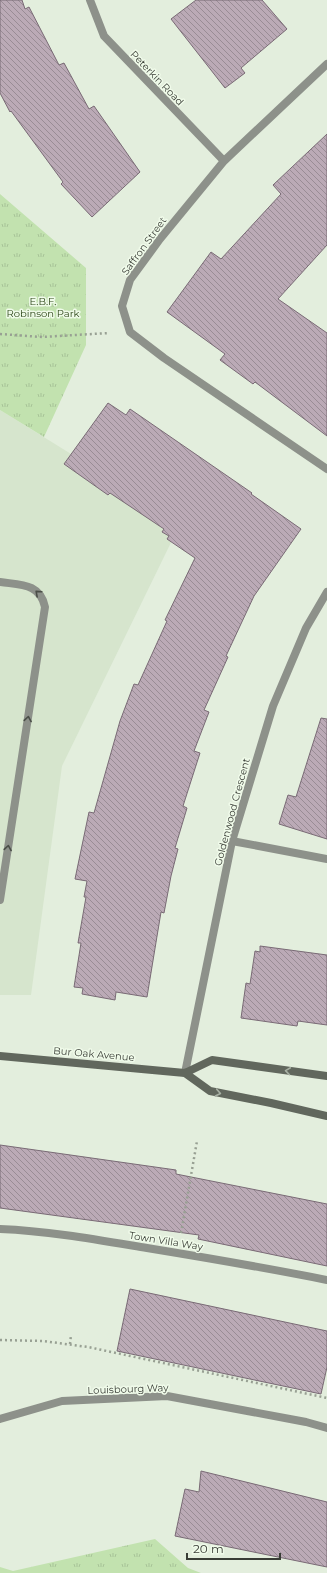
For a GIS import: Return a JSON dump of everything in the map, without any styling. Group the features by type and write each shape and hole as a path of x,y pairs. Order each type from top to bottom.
{"street":[{"name":"Peterkin Road","path":"90,0 104,36 224,161"},
{"name":"Saffron Street","path":"130,332 122,306 130,280 160,239 224,161 327,64"},
{"path":"130,332 164,358 327,469"},
{"path":"0,582 26,586 36,590 43,598 45,607 0,900"},
{"name":"Goldenwood Crescent","path":"186,1073 232,841 272,706 306,628 327,592"},
{"path":"232,841 327,859"},
{"name":"Bur Oak Avenue","path":"0,1056 186,1073"},
{"path":"327,1076 212,1060 186,1073 210,1092 271,1103 327,1116"},
{"name":"Town Villa Way","path":"0,1229 35,1231 261,1266 327,1280"},
{"name":"Louisbourg Way","path":"0,1418 62,1401 168,1396 306,1422 327,1428"}],"path":[{"path":"0,334 42,337 130,332"},
{"path":"177,1253 197,1141"},
{"path":"70,1344 71,1335"},
{"path":"0,1340 43,1340 70,1344 327,1398"}],"shaded area":[{"path":"0,410 181,522 62,766 31,995 0,995"}],"green space":[{"name":"E.B.F. Robinson Park","path":"0,194 86,268 86,345 44,437 0,410"},
{"path":"155,1539 188,1568 201,1573 0,1573 0,1567 13,1571"}],"building":[{"path":"0,0 22,0 25,9 29,7 59,65 64,63 89,109 94,106 140,172 92,217 61,184 63,182 11,111 10,112 0,93"},
{"path":"196,0 262,0 287,29 241,68 245,73 225,88 171,19"},
{"path":"327,134 327,245 278,299 327,333 327,436 255,382 253,384 220,360 225,354 167,312 211,252 221,259 281,194 273,185"},
{"path":"108,403 126,415 130,409 252,493 251,494 301,529 254,596 226,656 228,657 204,710 209,712 194,751 200,753 183,806 187,808 175,848 178,849 164,913 161,912 147,997 116,992 115,1000 82,994 83,988 74,987 81,943 78,943 86,897 84,897 87,881 75,879 89,812 94,813 120,721 134,684 138,685 167,621 165,620 195,558 167,539 169,536 162,532 164,529 110,493 108,495 64,464"},
{"path":"321,718 327,719 327,839 279,824 288,795 296,797"},
{"path":"260,946 327,955 327,1025 298,1021 297,1026 241,1018 246,983 250,984 255,951 260,952"},
{"path":"0,1145 176,1170 176,1174 327,1204 327,1266 198,1239 199,1235 0,1208"},
{"path":"130,1289 327,1331 327,1367 321,1394 117,1351"},
{"path":"201,1471 327,1502 327,1567 175,1536 185,1489 199,1492"}]}
